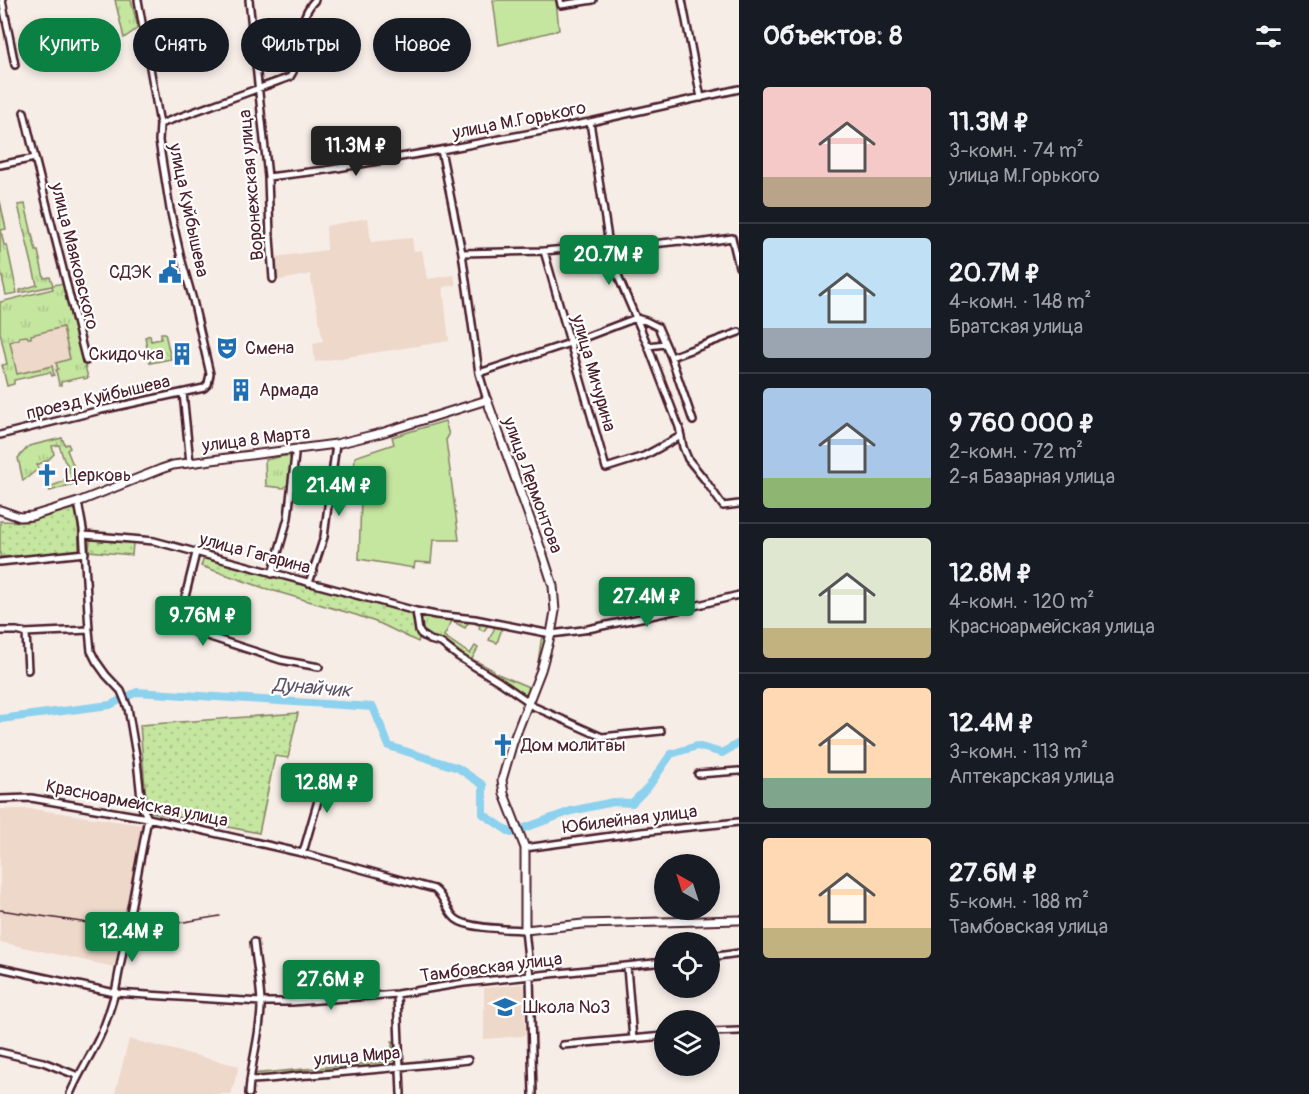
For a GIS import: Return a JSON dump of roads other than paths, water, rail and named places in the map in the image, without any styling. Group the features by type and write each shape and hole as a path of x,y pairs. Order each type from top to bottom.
{"main road":[{"name":"улица 8 Марта","path":"0,510 22,517 32,516 78,502 161,469 190,463 336,444 392,430 487,400"},
{"name":"улица Лермонтова","path":"487,400 553,586 555,611 541,670 513,741 502,780 504,794 525,848 525,930"},
{"name":"Красноармейская улица","path":"525,930 583,924 739,920"}],"street":[{"path":"2,0 15,65"},
{"name":"улица Куйбышева","path":"138,0 160,124 159,141 170,208 210,374 208,384 204,388"},
{"name":"Воронежская улица","path":"249,0 268,177 273,279"},
{"path":"258,90 290,77 293,72 303,20 315,0"},
{"path":"560,0 561,5 593,0"},
{"path":"682,0 701,98"},
{"name":"улица М.Горького","path":"268,177 326,170 441,150 590,122 739,89"},
{"name":"Воронежская улица","path":"160,124 258,90"},
{"name":"улица Маяковского","path":"24,112 86,361"},
{"path":"590,122 609,245 620,281 648,346 681,436 682,447 688,459 723,506 739,504"},
{"name":"улица Лермонтова","path":"441,150 462,253 479,373 487,400"},
{"path":"0,165 35,158"},
{"path":"462,253 625,246 680,241 698,243 732,238 739,267"},
{"name":"улица Мичурина","path":"544,250 606,468 644,456 681,436"},
{"path":"479,373 636,318 658,327 693,421"},
{"path":"671,357 739,332"},
{"path":"648,346 665,344"},
{"name":"проезд Куйбышева","path":"0,435 204,388"},
{"path":"183,393 190,463"},
{"path":"309,584 324,537 336,444"},
{"path":"272,574 288,518 294,449"},
{"path":"70,1094 98,1040 115,993 148,818 142,807 128,708 121,691 106,675 92,651 84,535 78,502"},
{"name":"улица Гагарина","path":"84,535 154,541 416,611 475,619 551,634 583,630 739,596"},
{"path":"196,553 180,617 181,625 195,632 281,660 319,667"},
{"path":"0,562 85,554"},
{"path":"416,611 421,634 441,643 528,703 602,737 661,731"},
{"path":"0,632 89,630"},
{"path":"26,633 28,670"},
{"path":"698,774 739,771"},
{"path":"302,853 319,797 305,793"},
{"name":"Красноармейская улица","path":"0,799 31,798 148,818 302,853 434,889 454,917 464,924 525,930"},
{"name":"Юбилейная улица","path":"525,848 641,832 739,822"},
{"path":"525,930 530,977 533,1094"},
{"path":"249,1094 249,1080 261,1002 254,942"},
{"path":"720,956 739,953"},
{"name":"Тамбовская улица","path":"0,968 115,993 261,1002 303,1002 397,994 464,983 654,963"},
{"path":"627,967 633,1039"},
{"path":"397,994 401,1094"},
{"path":"720,1032 739,1031"},
{"path":"563,1045 654,1037"},
{"path":"0,1052 43,1062 78,1076"},
{"name":"улица Мира","path":"249,1080 468,1060"}],"waterway":[{"name":"Дунайчик","path":"0,719 110,705 137,692 373,707 389,746 458,768 483,785 483,814 511,833 571,811 613,802 632,803 649,786 671,754 697,746 722,753 739,743"}],"railway":[{"path":"0,910 136,930 220,916"}],"place":[{"name":"СДЭК","path":"170,272"},
{"name":"Смена","path":"227,348"},
{"name":"Скидочка","path":"182,354"},
{"name":"Армада","path":"241,390"},
{"name":"Церковь","path":"47,475"},
{"name":"Дом молитвы","path":"503,745"},
{"name":"Школа №3","path":"505,1007"}]}
